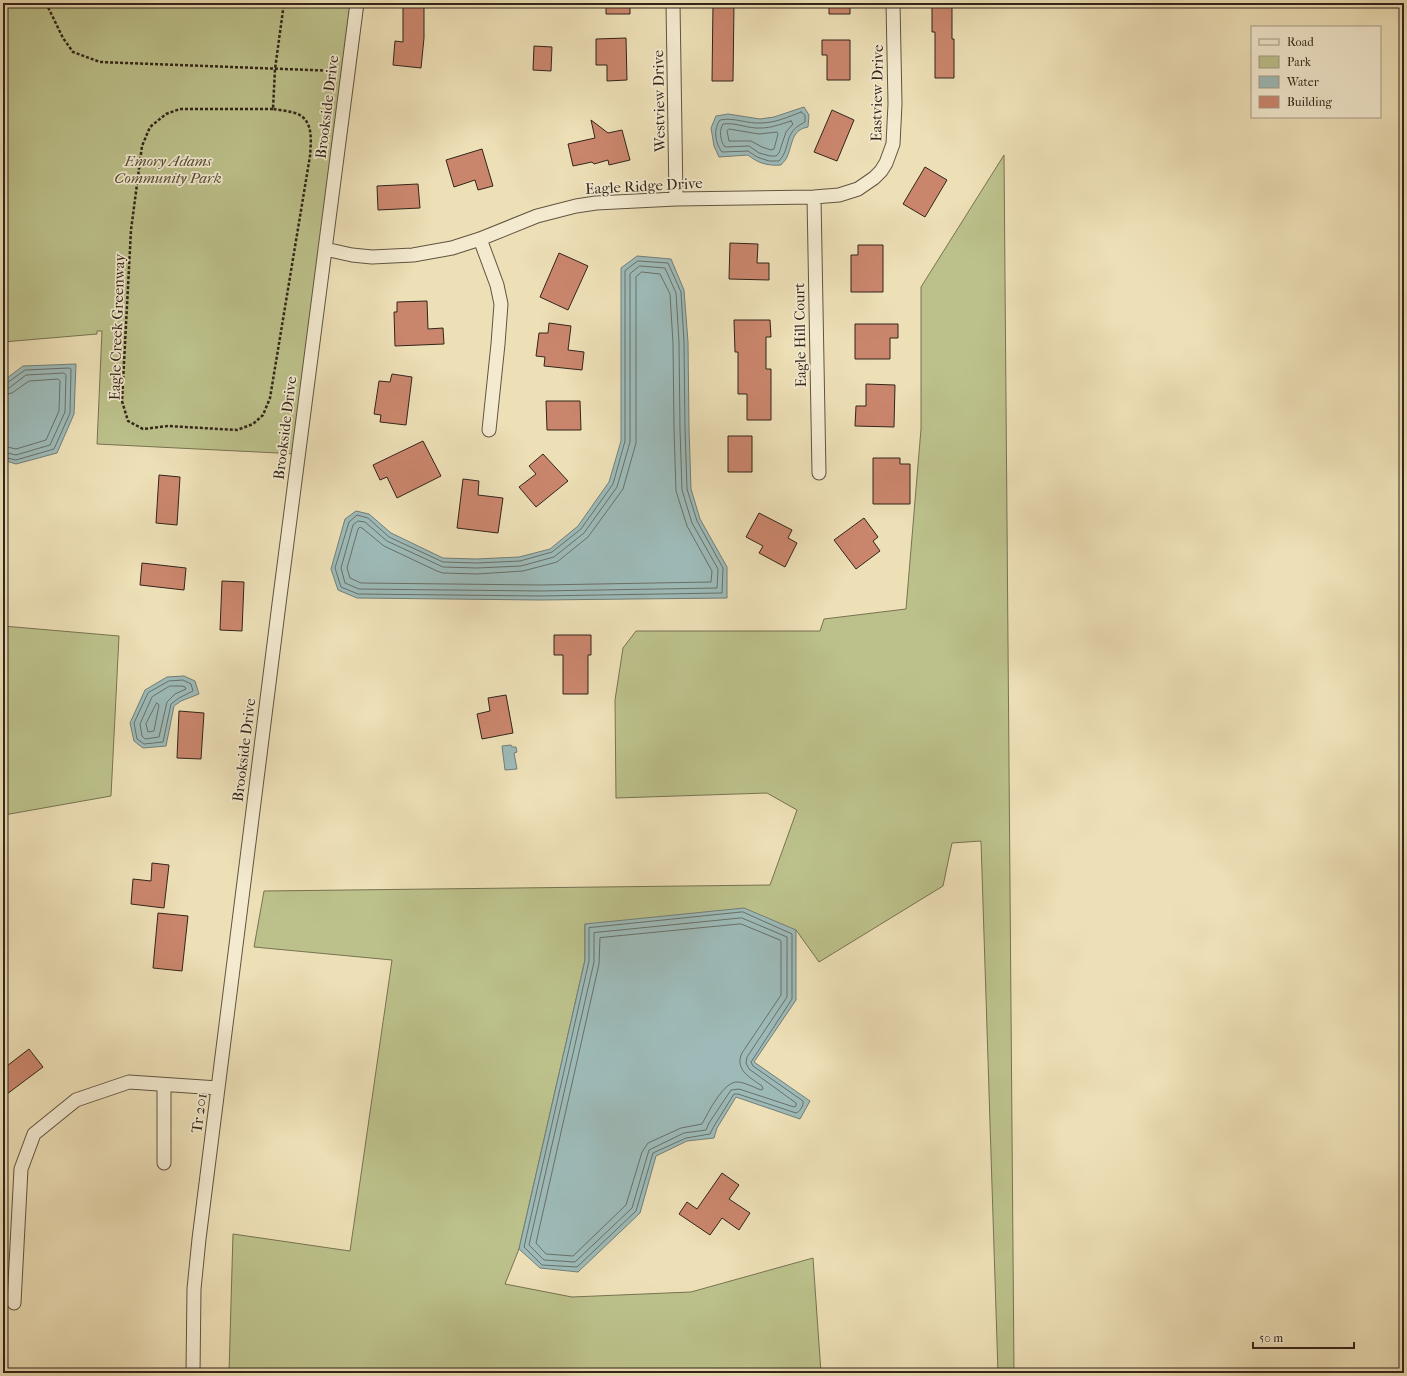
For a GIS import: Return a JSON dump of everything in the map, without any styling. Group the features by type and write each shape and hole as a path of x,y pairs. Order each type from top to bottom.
{"street":[{"name":"Brookside Drive","path":"247,858 357,3"},
{"name":"Westview Drive","path":"673,3 676,199"},
{"name":"Eastview Drive","path":"874,178 886,163 894,134 895,104 893,3"},
{"name":"Eagle Ridge Drive","path":"325,249 352,255 392,257 432,252 480,239 537,216 576,206 617,201 814,197 849,192 858,189 874,178"},
{"name":"Eagle Hill Court","path":"814,197 819,473"},
{"path":"480,239 497,285 501,304 489,430"},
{"name":"Tr 201","path":"193,1373 192,1329 197,1253 247,858"},
{"path":"14,1303 21,1169 34,1134 76,1100 129,1082 218,1088"},
{"path":"164,1085 164,1163"}],"path":[{"path":"46,3 62,38 73,52 100,62 348,71"},
{"path":"273,109 275,68 284,3"},
{"name":"Eagle Creek Greenway","path":"180,109 273,109 296,113 307,121 311,134 310,156 270,398 263,415 253,424 237,430 168,426 143,429 128,421 122,401 131,230 142,146 150,127 166,114 180,109"}],"green space":[{"name":"Emory Adams Community Park","path":"3,3 356,3 298,454 97,444 102,331 97,331 97,334 3,342"},
{"path":"1004,155 1014,1373 998,1373 981,841 952,843 943,886 819,962 796,930 585,924 585,960 519,1249 505,1284 572,1297 691,1292 813,1258 821,1373 229,1373 233,1234 350,1251 392,960 254,947 264,891 770,885 797,810 767,793 616,798 615,700 623,648 636,631 820,631 824,619 906,609 921,429 921,287"},
{"path":"3,626 119,636 111,796 4,815 3,825"}],"water":[{"path":"804,107 809,115 808,127 798,131 795,134 787,158 781,165 763,163 748,155 719,157 714,146 711,128 716,116 728,114 760,119 774,117"},
{"path":"637,256 671,259 684,290 688,342 691,489 700,519 727,567 727,598 540,600 357,598 338,590 331,569 345,519 356,511 369,514 391,533 443,558 476,559 519,557 550,549 578,526 609,482 621,441 621,268"},
{"path":"76,364 74,414 57,453 16,464 3,460 3,381 23,366"},
{"path":"184,676 195,681 199,694 181,701 174,706 166,746 143,748 134,741 130,723 145,690 167,677"},
{"path":"511,745 512,747 516,747 517,752 514,753 517,769 505,770 502,746"},
{"path":"744,908 796,930 796,1000 754,1062 810,1101 800,1119 736,1097 717,1128 714,1138 687,1141 656,1156 640,1213 578,1272 540,1268 519,1249 585,960 585,924"}],"building":[{"path":"403,3 424,3 424,38 421,68 393,65 395,41 403,42"},
{"path":"606,3 630,3 630,14 606,14"},
{"path":"713,3 734,3 733,81 712,81"},
{"path":"829,3 850,3 850,14 829,14"},
{"path":"932,3 952,3 954,78 935,78 935,32 932,32"},
{"path":"626,38 627,80 607,81 607,65 596,65 596,39"},
{"path":"822,40 850,40 850,80 827,80 827,55 822,55"},
{"path":"534,46 552,47 551,71 533,70"},
{"path":"832,110 854,120 837,161 814,152"},
{"path":"591,120 608,133 622,130 630,160 609,165 608,160 594,164 592,162 573,166 568,144 595,138"},
{"path":"482,149 493,186 478,190 475,180 454,187 446,160"},
{"path":"925,167 947,180 925,217 903,204"},
{"path":"418,184 420,208 378,210 377,186"},
{"path":"730,243 758,244 757,263 769,263 769,280 729,279"},
{"path":"858,245 883,245 883,292 851,292 851,255 858,255"},
{"path":"559,253 588,266 568,310 540,297"},
{"path":"427,301 428,329 443,328 444,344 395,346 394,312 397,312 397,302"},
{"path":"734,320 770,320 771,337 766,337 766,369 771,369 771,420 747,420 747,394 738,394 738,352 735,352"},
{"path":"549,323 571,326 568,350 584,352 582,370 544,366 545,357 536,356 539,333 548,333"},
{"path":"855,324 898,324 898,338 890,338 890,359 855,359"},
{"path":"392,374 412,377 406,425 380,422 381,415 374,414 379,381 390,382"},
{"path":"866,384 895,385 894,427 855,426 856,406 866,406"},
{"path":"546,401 580,401 581,430 547,430"},
{"path":"728,436 752,436 752,472 728,472"},
{"path":"423,441 441,476 397,498 387,477 380,480 373,465"},
{"path":"543,454 568,481 536,507 519,487 536,474 529,466"},
{"path":"873,458 900,458 900,464 910,464 910,504 873,504"},
{"path":"159,475 180,477 177,525 156,523"},
{"path":"463,479 479,481 478,495 503,498 498,533 457,528"},
{"path":"759,513 792,530 788,538 797,543 785,567 759,553 763,546 746,537"},
{"path":"864,518 878,537 873,541 880,551 856,569 834,540"},
{"path":"142,563 186,568 184,590 140,585"},
{"path":"222,581 244,582 242,631 220,630"},
{"path":"554,635 591,635 591,655 588,655 588,694 563,694 563,655 554,655"},
{"path":"506,695 513,733 482,739 477,714 490,711 488,698"},
{"path":"179,711 204,713 201,759 177,758"},
{"path":"152,863 169,865 164,908 131,904 133,879 151,881"},
{"path":"158,913 188,916 182,971 153,968"},
{"path":"29,1049 43,1067 3,1097 3,1069"},
{"path":"722,1173 739,1185 729,1199 750,1213 739,1230 722,1218 710,1235 679,1214 687,1202 697,1209"}]}
